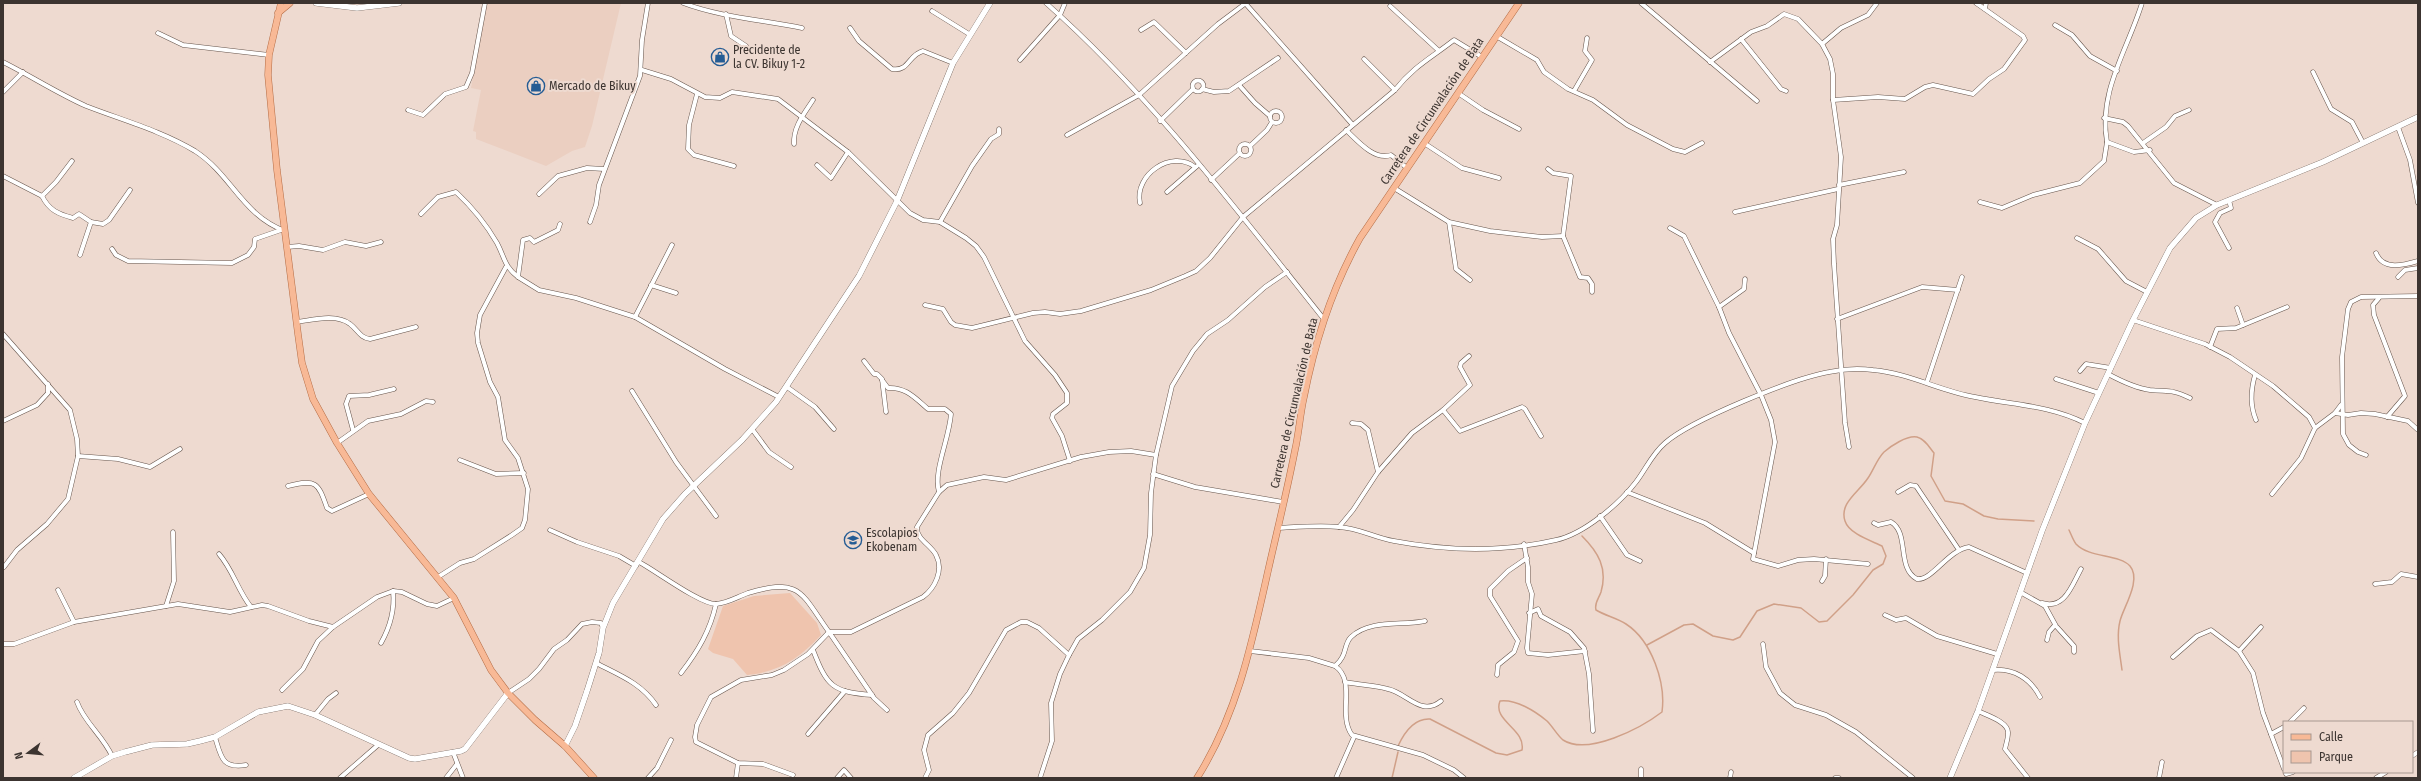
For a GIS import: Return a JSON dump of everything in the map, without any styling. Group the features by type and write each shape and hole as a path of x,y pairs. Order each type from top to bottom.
{"main road":[{"path":"281,3 270,55 268,75 283,230 287,247 302,363 310,390 337,443 369,494 454,598 491,670 508,693 535,720 565,746 594,778"},
{"path":"278,13 290,3"},
{"name":"Carretera de Circunvalación de Bata","path":"1196,778 1222,733 1233,706 1250,651 1295,450 1304,397 1323,318 1349,257 1407,168 1519,3"}],"street":[{"path":"316,3 357,8 398,3"},
{"path":"408,110 424,115 445,94 466,87 472,73 485,3"},
{"path":"590,222 604,169 642,70 642,40 648,3"},
{"path":"683,3 721,15 726,14 802,28"},
{"path":"565,746 575,726 596,663 603,628 610,609 638,564 663,519 692,487 752,429 779,397 859,276 897,201 953,63 969,34 990,3"},
{"path":"1046,3 1115,68 1197,166 1212,180 1243,217 1323,318"},
{"path":"1020,60 1060,15 1065,3"},
{"path":"1068,135 1139,96 1186,53 1245,3 1352,124"},
{"path":"1641,3 1756,101"},
{"path":"1822,44 1841,28 1868,15 1877,3"},
{"path":"1833,100 1878,97 1905,99 1925,87 1933,85 1946,86 1970,94 1975,93 1989,79 2004,69 2025,40 2023,36 1976,3"},
{"path":"1985,9 1986,3"},
{"path":"1980,202 2002,208 2033,195 2080,183 2104,161 2107,142 2104,118 2109,87 2117,71 2142,3"},
{"path":"1390,6 1438,50"},
{"path":"932,11 969,34"},
{"path":"726,14 731,36 746,46"},
{"path":"1710,62 1751,32 1767,26 1779,16 1788,14 1807,27 1822,44 1832,66 1833,100 1841,157 1837,225 1833,239 1837,319 1849,447"},
{"path":"1141,30 1154,22 1186,53"},
{"path":"2055,25 2072,35 2090,56 2117,71"},
{"path":"850,28 859,41 892,69 903,69 907,67 913,55 923,51 953,63"},
{"path":"158,33 184,45 270,55"},
{"path":"1496,36 1537,60 1544,72 1574,91 1593,100 1626,125 1673,149 1685,152 1702,143"},
{"path":"1574,91 1592,60 1585,52 1587,38"},
{"path":"1741,39 1781,89 1786,91"},
{"path":"925,305 939,307 951,322 966,328 1045,312 1060,314 1081,311 1168,284 1202,266 1243,217 1394,90 1409,72 1438,50 1454,40 1482,57"},
{"path":"1193,89 1198,92 1202,90 1222,92 1239,85 1278,58"},
{"path":"1364,59 1394,90"},
{"path":"3,62 24,72 63,95 150,130 195,151 214,164 256,215 283,230"},
{"path":"642,70 671,79 697,94 720,98 732,92 778,99 848,152 910,212 923,220 940,222 955,230 976,246 992,270 1025,341 1055,375 1067,393 1067,403 1055,412 1052,418 1062,436 1070,461"},
{"path":"3,92 24,72"},
{"path":"2313,72 2331,109 2352,122 2363,143"},
{"path":"1160,121 1193,89 1192,84 1197,80 1202,82 1202,90"},
{"path":"1239,85 1255,103 1270,116 1272,122"},
{"path":"1458,93 1483,110 1519,129"},
{"path":"697,94 689,125 688,149 694,155 734,166"},
{"path":"794,144 793,135 813,100"},
{"path":"1270,116 1275,110 1282,115 1280,121 1272,122"},
{"path":"2143,143 2166,127 2175,116 2189,110"},
{"path":"1950,778 1978,712 2026,573 2085,423 2163,260 2179,236 2196,218 2217,205 2363,143 2418,117"},
{"path":"2104,118 2126,124 2150,150 2160,167 2174,183 2217,205"},
{"path":"1250,146 1267,130 1272,122"},
{"path":"2398,127 2410,160 2418,203"},
{"path":"940,222 972,166 991,139 999,134 999,129"},
{"path":"1346,130 1375,154 1385,157 1391,155 1407,168"},
{"path":"2107,142 2134,152 2150,150"},
{"path":"1424,143 1462,168 1499,178"},
{"path":"1212,180 1240,153 1239,149 1243,144 1250,146"},
{"path":"1240,153 1244,156 1249,155 1251,152 1250,146"},
{"path":"817,165 831,178 848,152"},
{"path":"1140,203 1139,194 1144,180 1161,164 1171,160 1197,166"},
{"path":"42,196 56,182 72,161"},
{"path":"1167,192 1197,166"},
{"path":"539,194 558,176 587,168 604,169"},
{"path":"1548,168 1553,173 1571,176 1563,236 1578,273 1592,284 1592,292"},
{"path":"1734,212 1904,172"},
{"path":"3,176 42,196 47,207 52,210 73,218 80,214 91,222 103,224 109,220 130,190"},
{"path":"1394,188 1449,222 1490,231 1542,237 1563,236"},
{"path":"421,214 438,197 456,192 476,211 497,244 506,267 518,277 539,290 576,298 635,317 725,369 779,397"},
{"path":"2229,200 2231,208 2220,213 2215,222 2229,248"},
{"path":"80,255 91,222"},
{"path":"1449,222 1456,269 1470,280"},
{"path":"518,277 523,240 530,238 534,242 558,230 560,224"},
{"path":"1670,228 1684,236 1720,307 1729,333 1761,395 1771,420 1775,442 1753,559 1778,566 1804,559 1826,559 1868,564"},
{"path":"112,249 116,255 128,261 232,263 248,255 254,247 255,239 283,230"},
{"path":"2077,238 2098,250 2126,281 2147,292"},
{"path":"287,247 299,246 323,250 345,242 366,246 382,242"},
{"path":"635,317 672,245"},
{"path":"2376,253 2380,260 2394,267 2418,261"},
{"path":"438,577 460,563 474,559 522,528 528,489 518,458 505,440 498,397 490,382 477,338 480,315 506,267"},
{"path":"2398,277 2405,270 2418,268"},
{"path":"1040,778 1052,741 1051,702 1060,674 1069,655 1078,639 1102,620 1130,592 1144,568 1150,534 1153,474 1172,386 1193,351 1207,334 1228,320 1239,308 1287,272"},
{"path":"1927,382 1962,277"},
{"path":"1720,307 1744,289 1745,279"},
{"path":"651,285 676,293"},
{"path":"1837,319 1922,287 1958,290"},
{"path":"2366,454 2358,452 2346,442 2343,434 2341,405 2343,348 2348,309 2355,299 2365,297 2379,298 2418,296"},
{"path":"2379,298 2373,305 2374,315 2406,396 2387,417"},
{"path":"2210,347 2217,329 2243,325 2287,307"},
{"path":"2236,308 2243,325"},
{"path":"297,322 321,318 346,321 365,338 370,339 416,327"},
{"path":"2133,320 2210,347 2230,357 2292,402 2308,417 2315,428"},
{"path":"3,334 70,410 77,438 78,456 68,499 47,524 17,550 4,567"},
{"path":"1339,527 1353,510 1378,472 1412,433 1443,410 1470,385 1460,367 1461,363 1469,356"},
{"path":"864,360 888,388 895,388 916,396 928,408 945,409 951,414 948,438 936,478 938,492"},
{"path":"2080,371 2086,364 2111,368"},
{"path":"1278,528 1339,527 1358,530 1384,539 1441,548 1465,549 1524,544 1567,537 1585,528 1626,492 1638,480 1653,456 1668,440 1693,425 1761,395 1817,375 1841,371 1873,370 1927,382 1971,397 2053,410 2085,423"},
{"path":"2108,374 2128,384 2150,390 2174,390 2190,398"},
{"path":"2255,375 2252,390 2253,414 2256,420"},
{"path":"2056,379 2099,393"},
{"path":"882,380 886,412"},
{"path":"3,421 37,405 48,393 48,384"},
{"path":"787,387 815,407 834,429"},
{"path":"353,430 346,404 348,396 370,395 394,389"},
{"path":"632,391 692,487 716,516"},
{"path":"337,443 368,420 401,414 426,401 432,402"},
{"path":"2272,494 2301,458 2315,428 2335,413 2341,405"},
{"path":"1443,410 1460,431 1522,407 1525,409 1541,436"},
{"path":"2335,413 2348,415 2368,413 2408,421 2418,430"},
{"path":"1352,423 1361,424 1368,430 1378,472"},
{"path":"752,429 769,452 791,467"},
{"path":"78,456 118,459 150,467 180,449"},
{"path":"793,775 763,764 738,763 696,742 695,737 697,725 711,697 745,678 779,672 813,650 829,632 851,632 923,597 933,587 939,572 936,555 919,536 917,527 938,492 947,485 974,478 1006,480 1070,461 1117,451 1156,455"},
{"path":"460,460 496,474 524,473"},
{"path":"1153,474 1195,487 1283,502"},
{"path":"288,486 308,482 318,486 323,493 327,508 332,511 369,494"},
{"path":"1898,492 1910,485 1916,486 1959,550"},
{"path":"1626,492 1705,523 1754,553"},
{"path":"1600,516 1627,555 1640,561"},
{"path":"1874,523 1878,525 1891,522 1894,524 1898,530 1908,570 1917,579 1929,576 1945,559 1959,550 1973,547 1980,553 2026,573"},
{"path":"550,530 577,542 620,556 638,564 700,598 716,604 765,589 792,588 801,592 872,695 887,710"},
{"path":"166,606 174,581 173,532"},
{"path":"1524,544 1527,558 1528,582 1532,594 1526,648 1530,654 1584,651"},
{"path":"219,554 226,562 244,598 251,607"},
{"path":"1496,676 1498,665 1514,652 1518,641 1490,596 1490,589 1508,571 1527,558"},
{"path":"1822,582 1826,576 1826,559"},
{"path":"2039,602 2050,605 2057,603 2066,595 2081,569"},
{"path":"2375,584 2392,582 2401,574 2418,577"},
{"path":"58,590 74,622"},
{"path":"282,690 302,670 318,641 333,627 377,597 393,591 402,592 427,604 437,606 454,598"},
{"path":"381,643 392,618 393,591"},
{"path":"2020,592 2045,606 2055,625 2072,644 2074,652"},
{"path":"3,644 14,644 74,622 184,604 230,612 251,607 268,606 309,621 333,627"},
{"path":"681,673 703,642 710,627 716,604"},
{"path":"1529,613 1538,609 1541,616 1570,632 1581,643 1589,674 1593,731"},
{"path":"1885,615 1896,620 1906,618 1937,636 1997,654"},
{"path":"1335,666 1343,657 1349,640 1355,634 1371,627 1388,624 1409,624 1425,621"},
{"path":"74,778 112,756 139,748 187,744 215,737 258,712 270,708 288,706 316,715 378,745 415,759 465,749 508,693 529,679 539,669 554,648 567,640 582,624 592,622 601,623 603,628"},
{"path":"925,778 929,770 924,750 928,735 953,713 969,693 1006,630 1021,622 1034,624 1069,655"},
{"path":"2047,640 2049,632 2055,625"},
{"path":"2239,651 2261,627"},
{"path":"2173,657 2197,636 2210,630 2239,651 2253,673 2271,734 2283,766"},
{"path":"1763,644 1766,667 1780,692 1795,705 1826,715 1856,732 1913,778"},
{"path":"813,650 826,680 830,685 845,691 872,695"},
{"path":"1250,651 1309,658 1335,666 1345,682 1346,725 1354,737 1423,755 1454,770 1464,778"},
{"path":"596,663 634,682 656,705"},
{"path":"1993,670 2004,669 2022,677 2031,683 2040,697"},
{"path":"1345,682 1390,689 1421,706 1431,706 1441,701"},
{"path":"808,734 845,691"},
{"path":"316,715 328,700 336,693"},
{"path":"76,702 81,712 104,742 112,756"},
{"path":"2291,721 2304,708"},
{"path":"1978,712 1998,721 2007,728 2008,734 2005,749 2028,778"},
{"path":"2271,734 2283,728"},
{"path":"215,737 221,758 232,766 246,766"},
{"path":"1336,778 1354,737"},
{"path":"648,778 657,768 671,740"},
{"path":"340,778 378,745"},
{"path":"453,752 463,778"},
{"path":"2159,778 2162,762"},
{"path":"736,778 738,763"},
{"path":"446,778 457,764"},
{"path":"1641,769 1642,778"},
{"path":"837,778 844,770 851,778"},
{"path":"1730,778 1731,772"},
{"path":"1835,778 1840,778"}],"shaded area":[{"name":"Mercado de Bikuy","path":"486,3 621,3 592,126 585,147 572,151 546,166 476,139 476,132 473,131 481,90 471,88"}],"green space":[{"path":"790,593 817,623 821,635 805,651 788,663 769,671 747,675 733,659 713,653 708,649 723,606 754,596"}],"waterway":[{"path":"1647,645 1684,625 1693,624 1713,636 1733,640 1740,637 1757,611 1774,604 1801,608 1819,622 1827,621 1853,595 1873,570 1883,564 1886,556 1882,546 1851,530 1845,521 1845,509 1847,503 1868,478 1884,452 1904,439 1917,437 1927,444 1934,453 1931,476 1945,501 1963,504 1984,516 1998,519 2034,521"},
{"path":"2069,530 2076,544 2088,552 2119,559 2130,566 2133,572 2133,586 2120,621 2118,633 2122,670"},
{"path":"1398,746 1410,727 1419,721 1430,719 1496,753 1507,755 1522,750 1522,743 1519,736 1504,720 1501,714 1499,708 1500,701 1519,704 1537,713 1547,721 1563,740 1574,744 1586,745 1614,738 1628,732 1662,712 1662,688 1659,676 1650,652 1643,641 1635,631 1626,624 1596,610 1596,603 1603,583 1602,568 1597,554 1582,536"},
{"path":"1392,778 1398,752"}],"place":[{"name":"Precidente de la CV. Bikuy 1-2","path":"720,57"},
{"name":"Mercado de Bikuy","path":"536,86"},
{"name":"Escolapios Ekobenam","path":"853,540"}]}
